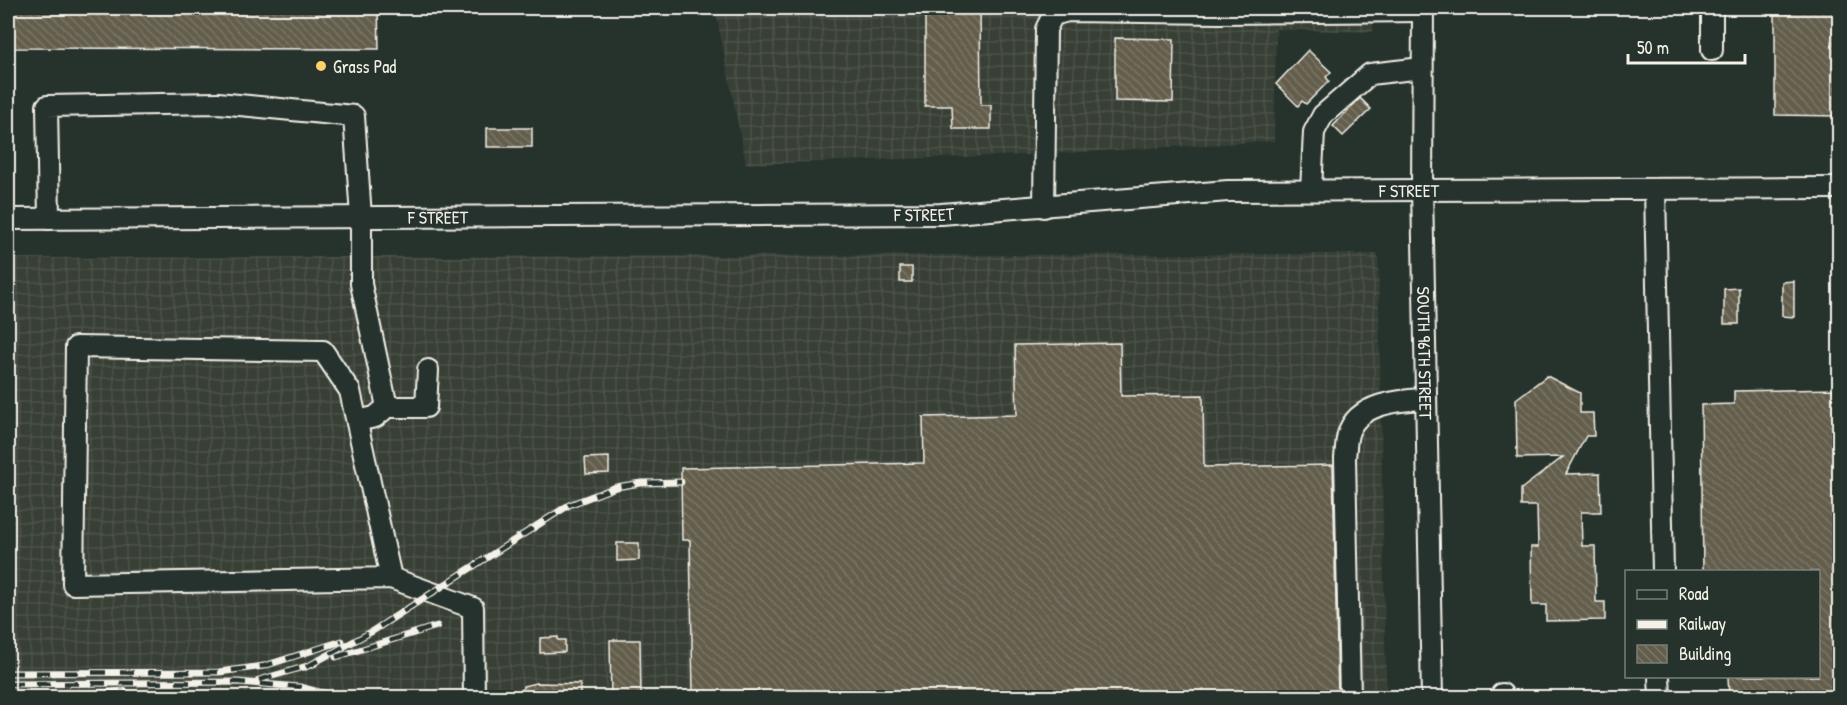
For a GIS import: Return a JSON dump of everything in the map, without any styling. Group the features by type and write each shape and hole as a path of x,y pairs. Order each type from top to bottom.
{"street":[{"path":"1712,8 1712,50"},
{"path":"1044,207 1046,29 1054,11 1423,9"},
{"name":"SOUTH 96TH STREET","path":"1423,9 1422,189 1432,698"},
{"path":"1311,190 1314,132 1323,115 1370,74 1422,68"},
{"path":"48,219 47,106 218,103 354,116 361,218 362,284 387,407"},
{"name":"F STREET","path":"8,219 941,214 1044,207 1168,194 1422,189 1839,188"},
{"path":"1655,189 1663,570"},
{"path":"391,578 350,391 323,351 76,347 73,584 391,578 473,608 474,698"},
{"path":"357,421 375,417 387,407 426,406 428,370"},
{"path":"1350,698 1345,458 1348,432 1362,414 1380,406 1396,400 1426,399"},
{"path":"1659,678 1660,698"}],"shaded area":[{"path":"715,8 1373,8 1373,32 1276,29 1274,141 1028,155 746,164"},
{"path":"1378,254 1386,697 8,697 8,258"}],"building":[{"path":"8,8 378,8 379,49 8,48"},
{"path":"925,8 980,8 981,105 991,105 991,129 953,129 952,106 925,106"},
{"path":"1775,8 1839,8 1839,116 1775,115"},
{"path":"1115,38 1174,39 1173,102 1115,101"},
{"path":"1308,50 1331,72 1326,77 1329,81 1306,104 1302,101 1298,106 1276,84"},
{"path":"1360,98 1371,109 1343,136 1333,126"},
{"path":"487,128 532,128 532,147 487,147"},
{"path":"900,267 912,267 912,282 900,282"},
{"path":"1794,281 1794,317 1782,316 1782,282"},
{"path":"1739,288 1739,324 1724,324 1724,289"},
{"path":"1120,343 1121,396 1203,395 1204,467 1333,465 1338,698 759,698 759,691 693,692 690,540 682,540 681,468 924,463 923,417 1017,415 1015,345"},
{"path":"1547,376 1580,393 1580,413 1593,413 1594,436 1586,436 1566,474 1600,473 1601,512 1581,512 1582,546 1595,546 1596,602 1605,602 1605,620 1546,621 1546,605 1532,605 1531,547 1538,547 1537,506 1521,506 1521,489 1563,457 1517,458 1516,399"},
{"path":"1839,389 1839,698 1729,698 1728,678 1820,678 1820,570 1703,570 1701,405 1734,404 1734,391"},
{"path":"609,457 609,473 586,474 585,458"},
{"path":"617,543 639,543 639,560 617,561"},
{"path":"558,637 558,640 565,640 565,652 540,653 540,638"},
{"path":"610,640 640,640 641,698 611,698"},
{"path":"536,683 580,684 580,698 523,698 523,686"}],"railway":[{"path":"306,667 371,632 569,505 616,487 641,483 681,482"},
{"path":"336,657 437,626"},
{"path":"8,673 219,672 264,666 342,641"},
{"path":"259,680 314,664"},
{"path":"8,684 238,682 300,687 341,698"},
{"path":"8,695 72,695 124,691"}],"place":[{"name":"Grass Pad","path":"321,66"}]}
